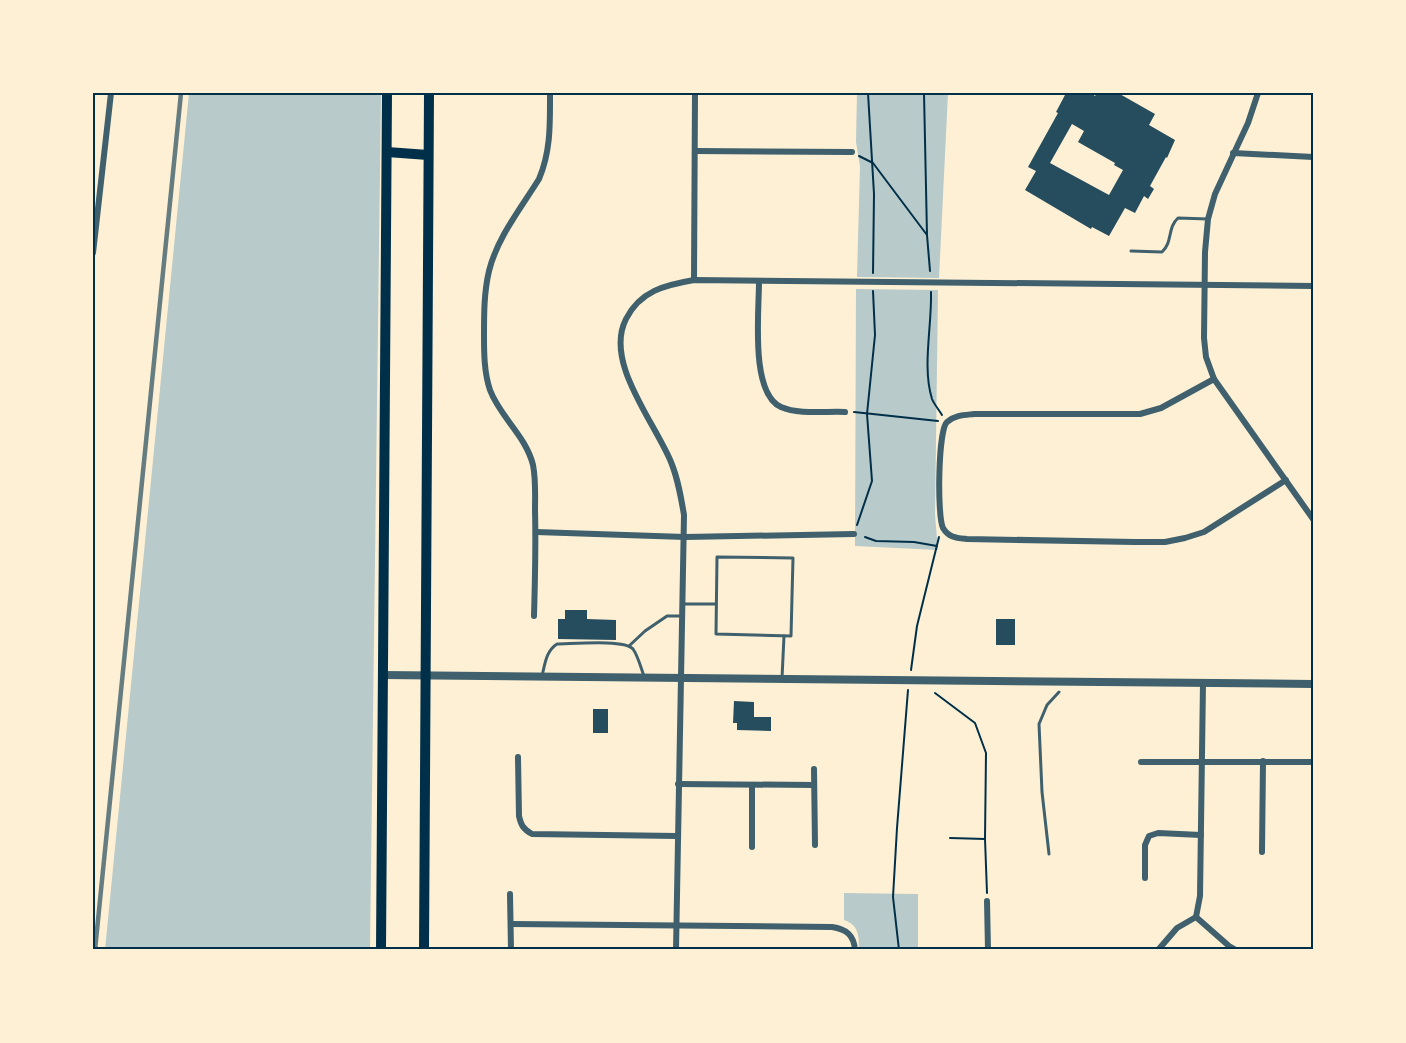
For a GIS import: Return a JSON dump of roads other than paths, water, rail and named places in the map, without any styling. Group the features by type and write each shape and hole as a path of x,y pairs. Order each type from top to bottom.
{"main road":[{"path":"381,950 387,93"},
{"path":"424,950 429,93"},
{"path":"387,152 428,156"}],"street":[{"path":"93,253 111,93"},
{"path":"534,616 536,532 532,462 520,436 499,408 487,378 484,357 485,291 489,270 497,250 544,167 549,142 550,93"},
{"path":"694,280 695,93"},
{"path":"1258,93 1248,123 1215,194 1208,219 1204,348 1214,379 1313,519"},
{"path":"695,151 852,152"},
{"path":"1233,153 1313,158"},
{"path":"676,950 685,537 681,498 672,464 621,360 619,343 621,328 638,301 665,285 694,280 1313,286"},
{"path":"759,282 759,363 761,380 766,393 773,402 795,411 846,412"},
{"path":"1214,379 1161,408 1140,414 974,414 957,416 947,422 941,437 939,482 942,526 954,538 967,539 1165,542 1203,532 1286,480"},
{"path":"536,532 685,537 854,534"},
{"path":"383,675 1313,684"},
{"path":"1158,950 1177,928 1196,917 1200,896 1203,683"},
{"path":"518,757 520,824 532,834 677,836"},
{"path":"1262,852 1263,761"},
{"path":"1141,762 1313,762"},
{"path":"814,769 815,845"},
{"path":"678,784 814,785"},
{"path":"752,786 752,847"},
{"path":"1145,878 1145,844 1149,836 1158,833 1202,835"},
{"path":"510,894 510,950"},
{"path":"987,901 988,950"},
{"path":"1196,917 1236,950"},
{"path":"511,924 832,927 847,931 852,937 855,950"}],"lane":[{"path":"1131,251 1162,252 1170,242 1171,226 1175,220 1178,218 1208,219"},
{"path":"717,557 793,558 791,636 716,634 716,604 717,557"},
{"path":"683,604 716,604"},
{"path":"629,646 645,631 667,616 682,616"},
{"path":"782,680 784,636"},
{"path":"542,678 547,655 557,644 616,644 629,646 633,650 646,679"},
{"path":"1049,854 1042,792 1039,724 1047,705 1059,692"}],"railway":[{"path":"95,950 181,93"}]}
